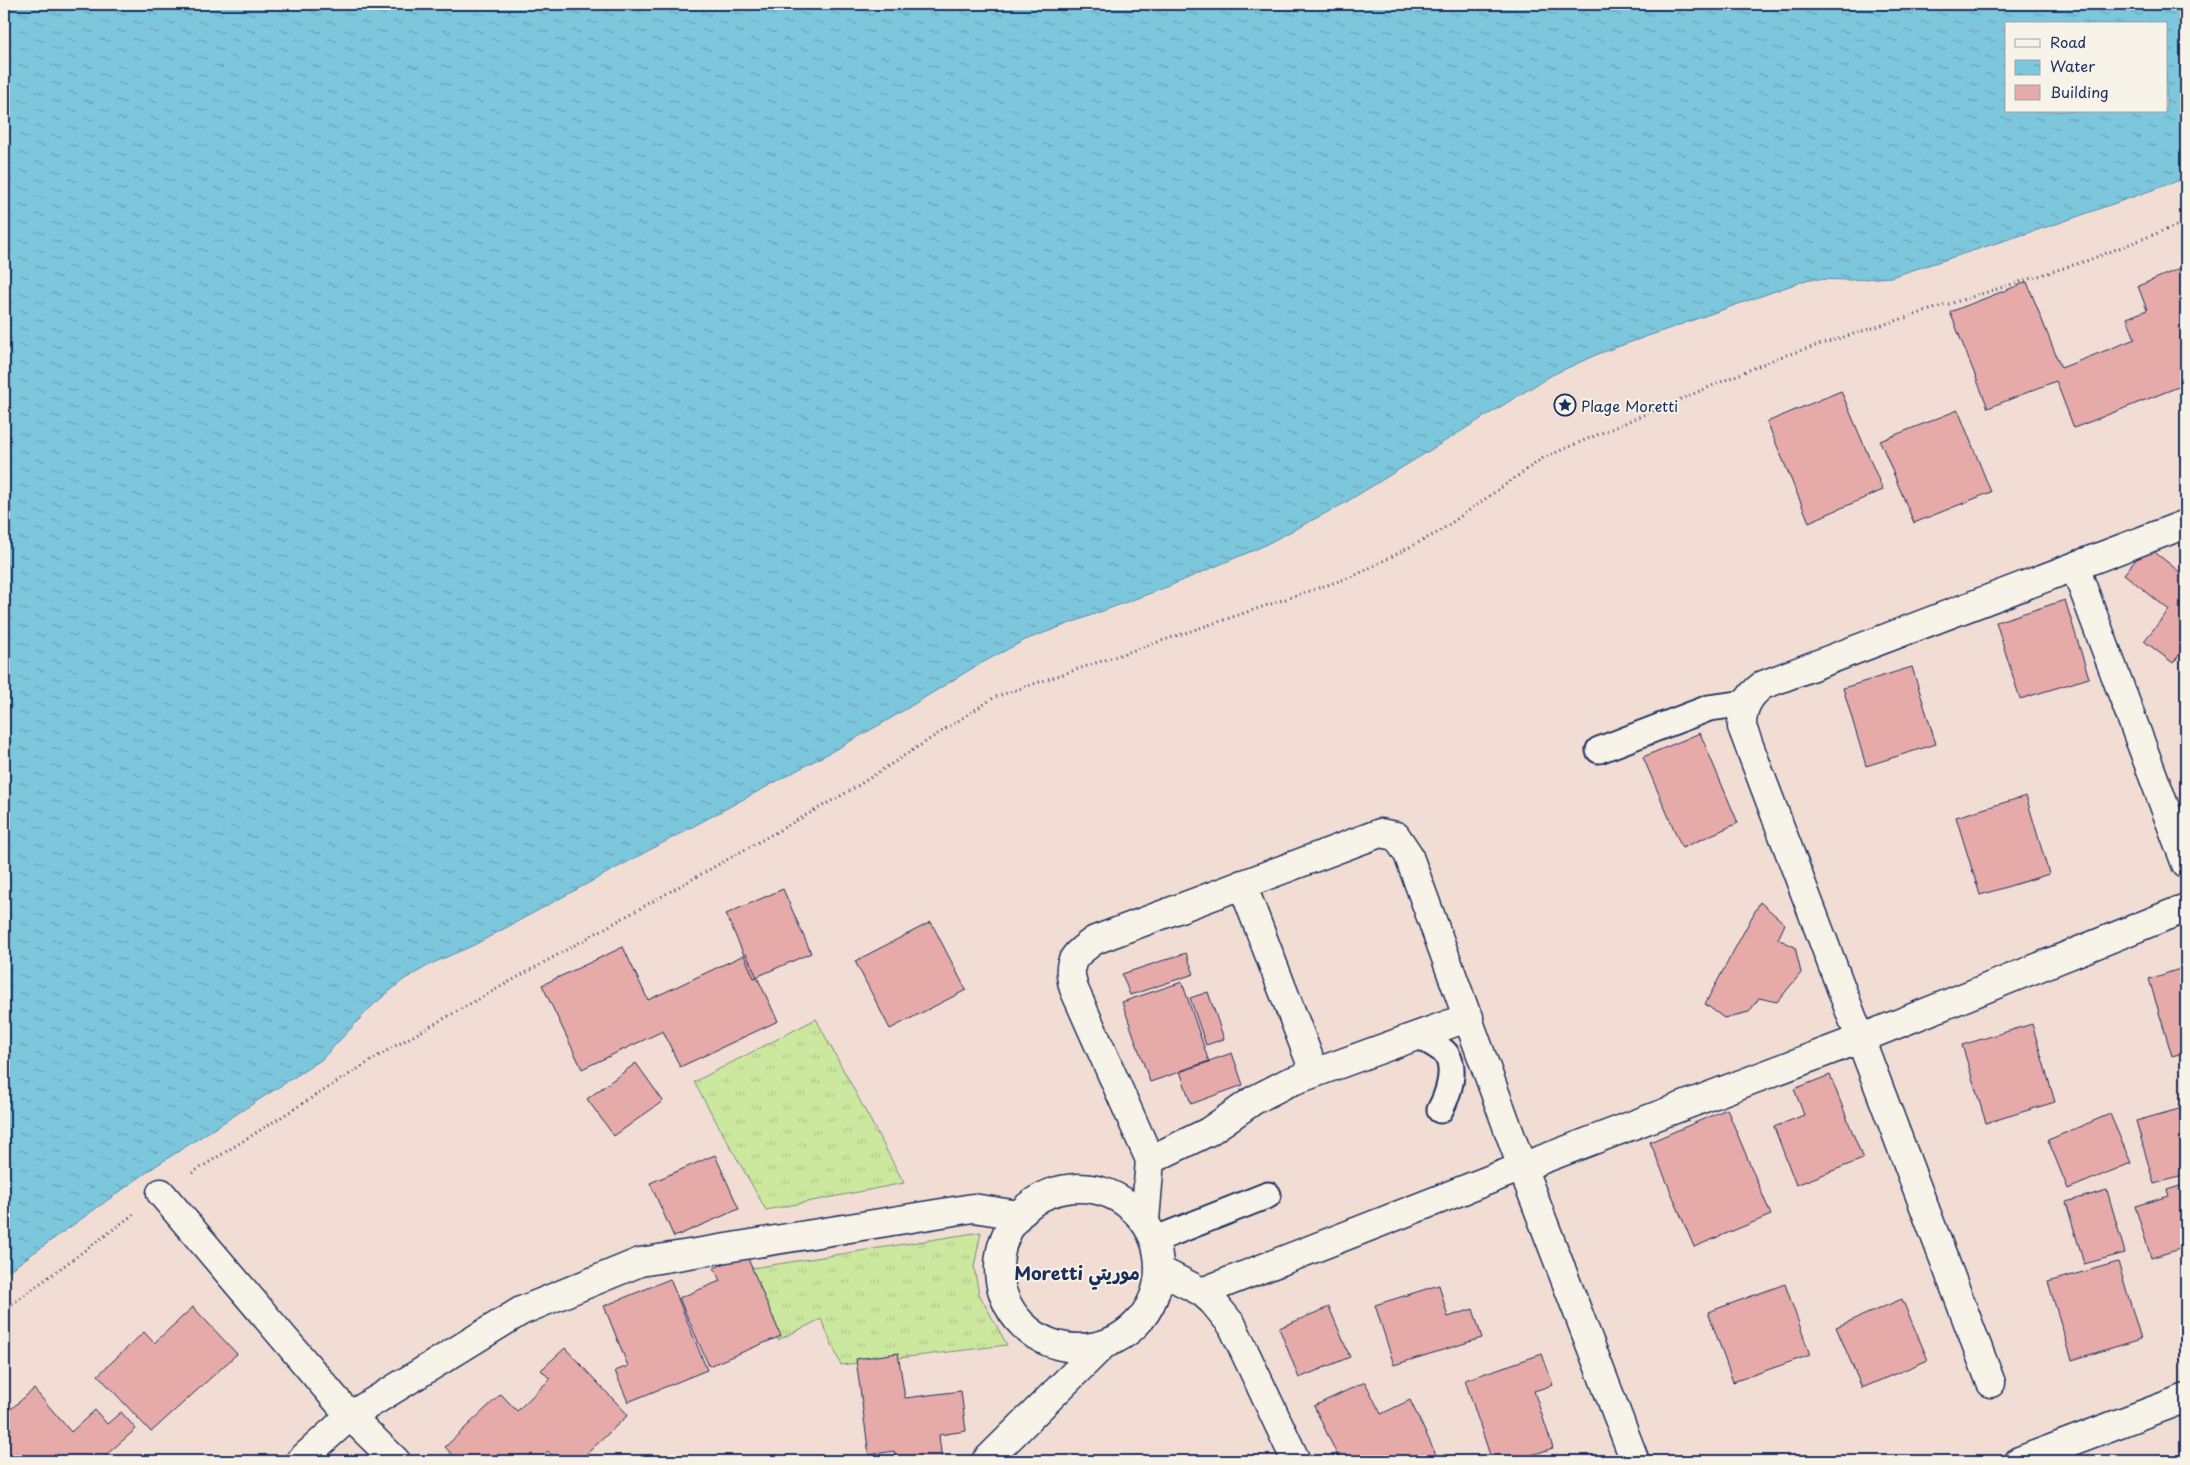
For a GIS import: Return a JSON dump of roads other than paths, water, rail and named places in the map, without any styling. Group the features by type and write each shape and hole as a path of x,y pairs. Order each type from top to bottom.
{"street":[{"path":"1991,1383 1742,727 1742,715 1746,703 1753,693 1763,685 2186,524"},
{"path":"2075,567 2186,864"},
{"path":"986,1461 1103,1345 1125,1334 1143,1317 1155,1294 1159,1270 1149,1230 1150,1160 1074,989 1069,972 1075,955 1095,940 1380,833 1396,836 1408,854 1469,1017 1522,1167 1635,1461"},
{"path":"1242,884 1314,1072"},
{"path":"1202,1292 1522,1167 1860,1039 2186,908"},
{"path":"1150,1160 1208,1132 1254,1100 1286,1082 1420,1036 1469,1017"},
{"path":"1103,1345 1077,1348 1051,1344 1028,1331 1011,1312 1001,1288 999,1262 1005,1237 1019,1215 1037,1200 1059,1191 1083,1188 1107,1193 1127,1205 1149,1230"},
{"path":"161,1193 350,1416 396,1461"},
{"path":"300,1461 350,1416 521,1311 640,1262 972,1208 1019,1215"},
{"path":"1159,1270 1202,1292 1232,1325 1296,1461"},
{"path":"2019,1461 2186,1398"}],"lane":[{"path":"1599,750 1709,708 1746,703"},
{"path":"1420,1036 1446,1054 1452,1074 1447,1098 1440,1110"},
{"path":"1149,1230 1268,1195"}],"water":[{"path":"4,4 2186,4 2186,178 2062,222 1891,277 1850,280 1809,279 1600,353 1552,375 1343,504 1261,547 1167,587 1025,640 976,666 840,747 474,945 433,963 403,980 372,1006 321,1060 157,1165 4,1274"}],"place":[{"name":"Plage Moretti","path":"1565,405"}],"district":[{"name":"Moretti موريتي","path":"1077,1272"}]}
